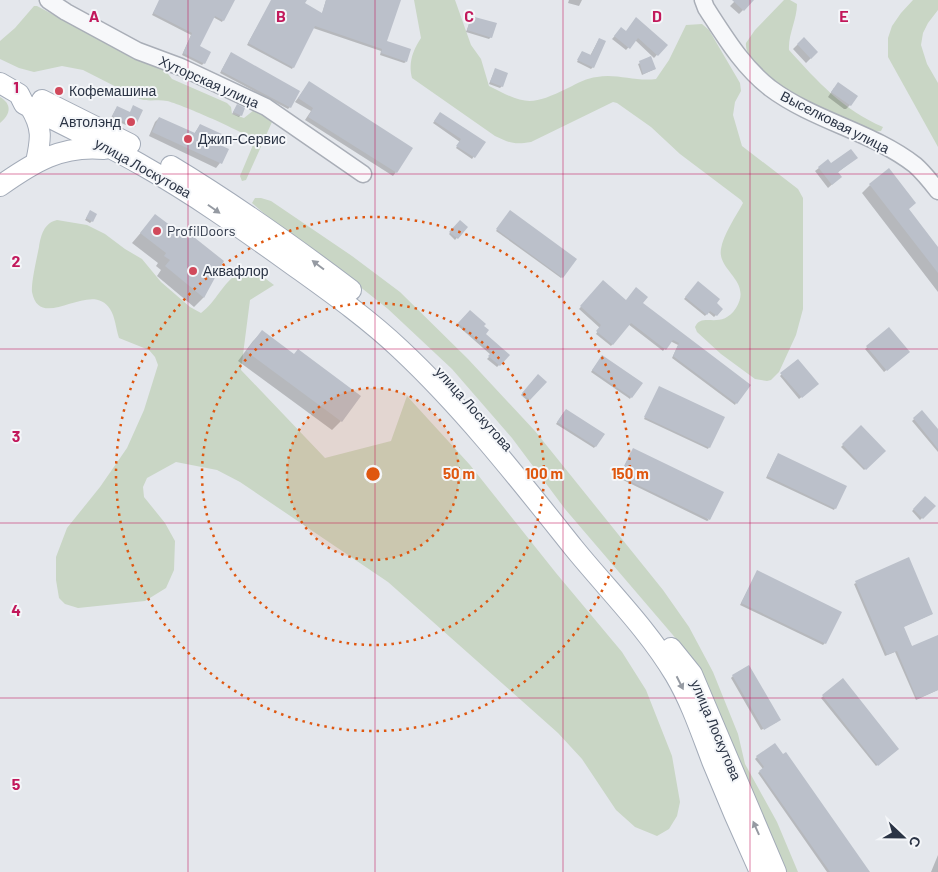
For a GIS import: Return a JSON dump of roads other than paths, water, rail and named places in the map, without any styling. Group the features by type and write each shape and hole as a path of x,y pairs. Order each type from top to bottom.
{"main road":[{"name":"улица Лоскутова","path":"14,93 29,94 111,150 148,169 209,206 331,293 398,347 454,402 493,446 576,550 629,612 675,675 691,706 712,762 760,872"},
{"path":"14,93 38,120 40,143 36,162"},
{"name":"улица Лоскутова","path":"63,117 150,154 214,192 304,255 357,296 432,363 484,416 692,674 776,872"},
{"path":"36,162 63,117"},
{"path":"0,186 36,162 56,153 86,148 111,150"}],"street":[{"name":"Хуторская улица","path":"48,0 66,12 138,51 181,67 266,108 363,174"},
{"name":"Выселковая улица","path":"703,0 706,8 739,59 755,76 772,89 812,113 896,152 916,166 938,191"}],"place":[{"name":"Кофемашина","path":"59,91"},
{"name":"Автолэнд","path":"131,122"},
{"name":"Джип-Сервис","path":"188,139"},
{"name":"ProfilDoors","path":"157,231"},
{"name":"Аквафлор","path":"193,271"}]}
